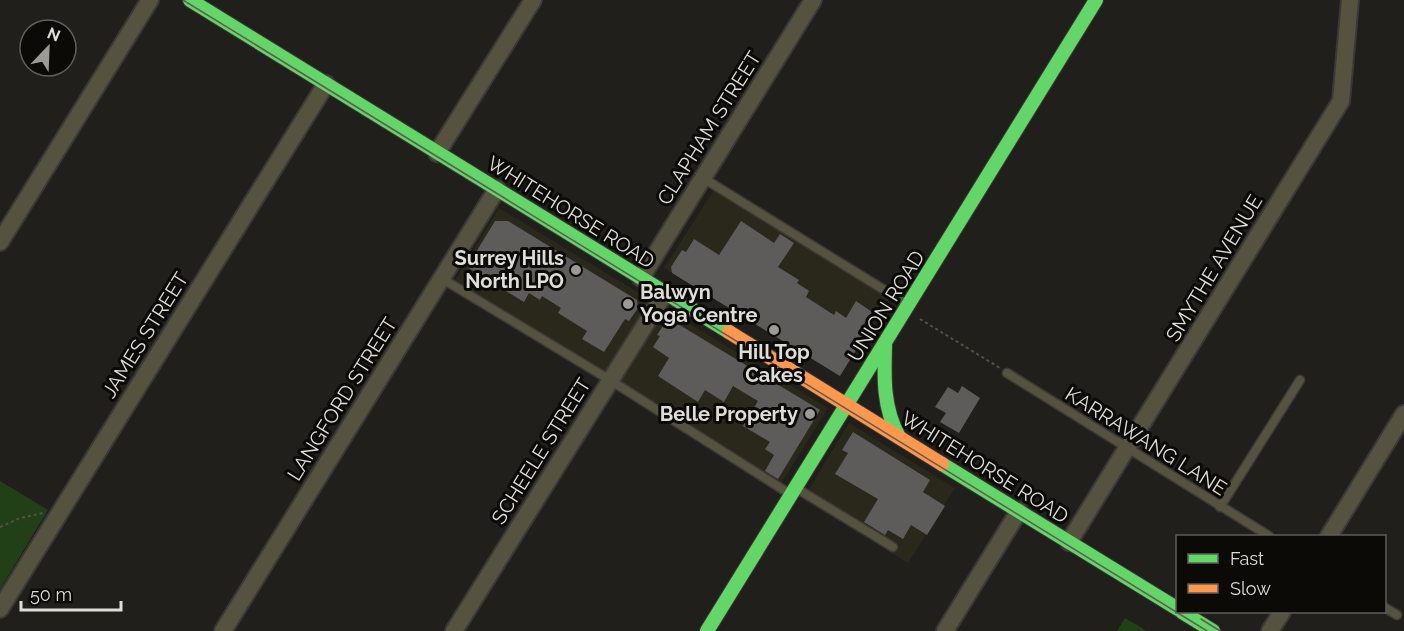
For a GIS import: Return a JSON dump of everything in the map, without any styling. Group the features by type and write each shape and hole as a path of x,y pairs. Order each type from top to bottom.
{"main road":[{"name":"WHITEHORSE ROAD","path":"190,0 1176,608"},
{"name":"UNION ROAD","path":"707,631 1096,0"},
{"path":"885,345 886,405 899,437"},
{"name":"WHITEHORSE ROAD","path":"1185,613 1213,631"}],"street":[{"path":"0,242 150,0"},
{"path":"437,153 533,0"},
{"name":"CLAPHAM STREET","path":"641,278 813,0"},
{"name":"SMYTHE AVENUE","path":"1069,542 1341,101 1350,0"},
{"name":"JAMES STREET","path":"0,609 326,84"},
{"name":"LANGFORD STREET","path":"223,631 497,189"},
{"name":"SCHEELE STREET","path":"454,631 665,293"},
{"path":"1330,535 1404,414"},
{"path":"945,631 1019,511"},
{"path":"1180,631 1183,613"},
{"path":"1270,631 1281,613"}],"lane":[{"path":"703,178 907,308"},
{"path":"441,278 794,491 893,547"},
{"name":"KARRAWANG LANE","path":"1007,373 1266,535"},
{"path":"1220,507 1300,380"},
{"path":"1386,608 1397,615"}],"path":[{"path":"907,308 1007,373"},
{"path":"0,527 21,518 62,509"}],"shaded area":[{"path":"717,185 893,291 840,376 664,268"},
{"path":"499,208 828,408 779,487 452,286"},
{"path":"849,423 955,488 908,563 803,499"}],"green space":[{"path":"0,481 48,510 0,589"},
{"path":"1125,618 1147,631 1117,631"}],"building":[{"path":"495,221 508,221 637,300 638,308 629,321 625,319 604,352 582,339 587,331 558,313 561,308 542,296 540,300 529,293 524,302 467,267"},
{"path":"741,221 774,243 780,234 794,243 778,267 799,280 797,283 809,291 806,297 834,315 836,311 846,318 856,301 872,312 862,327 868,331 840,376 672,273 671,267 682,250 686,252 694,239 719,255"},
{"path":"668,318 820,410 778,479 765,471 774,455 765,449 770,442 743,426 758,401 733,386 724,402 705,390 698,402 658,376 669,358 653,347 660,336 657,335"},
{"path":"962,386 980,398 959,433 940,422 946,413 935,407 948,387 958,393"},
{"path":"853,432 930,480 923,492 945,506 927,535 911,525 903,539 888,530 885,535 864,522 878,499 835,474 848,453 842,450"}],"tram line":[{"path":"183,0 1176,612"},
{"path":"1178,613 1207,631"},
{"path":"1201,619 1220,631"}],"traffic: fast":[{"path":"190,0 729,332"},
{"path":"707,631 1096,0"},
{"path":"885,346 887,404 899,437"},
{"path":"942,464 1176,608"},
{"path":"1184,613 1213,631"}],"traffic: slow":[{"path":"729,332 942,464"}],"place":[{"name":"Surrey Hills North LPO","path":"576,270"},
{"name":"Balwyn Yoga Centre","path":"628,304"},
{"name":"Hill Top Cakes","path":"774,330"},
{"name":"Belle Property","path":"810,414"}]}
